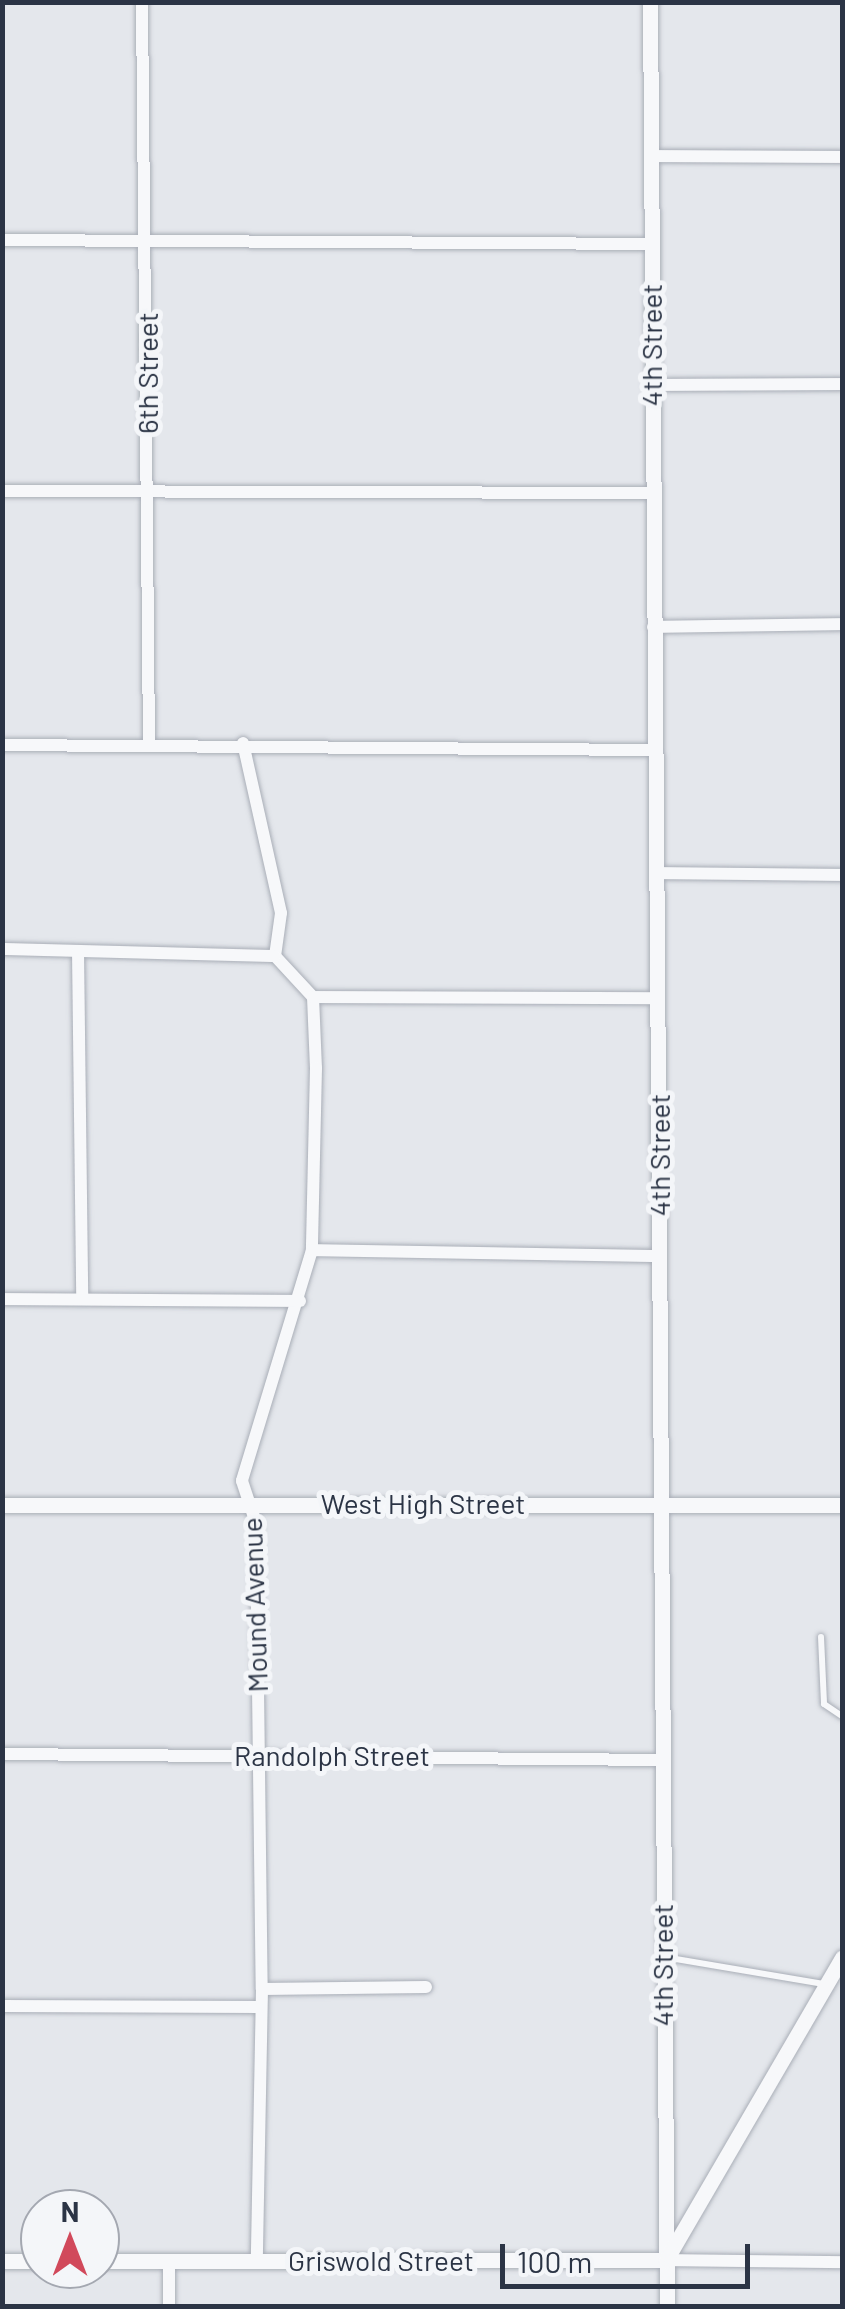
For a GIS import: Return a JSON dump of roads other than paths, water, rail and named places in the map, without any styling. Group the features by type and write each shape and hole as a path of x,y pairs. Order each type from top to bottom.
{"street":[{"name":"6th Street","path":"142,2 148,240 149,744"},
{"name":"4th Street","path":"650,2 652,750 658,998 667,2306"},
{"path":"650,156 842,158"},
{"path":"2,240 652,244"},
{"path":"650,385 842,384"},
{"path":"2,491 652,492"},
{"path":"652,627 842,624"},
{"path":"243,743 281,913 275,956"},
{"path":"2,745 243,743 652,750"},
{"path":"656,873 842,875"},
{"path":"2,948 275,956 313,997 658,998"},
{"path":"78,951 82,1298"},
{"name":"Mound Avenue","path":"257,2260 262,1988 256,1523 242,1481 300,1301 312,1250 313,997"},
{"path":"312,1250 660,1256"},
{"path":"2,1299 300,1301"},
{"name":"West High Street","path":"2,1505 842,1505"},
{"name":"Randolph Street","path":"2,1754 661,1760"},
{"path":"666,2260 842,1958"},
{"path":"262,1988 426,1987"},
{"path":"2,2006 262,2007"},
{"name":"Griswold Street","path":"120,2261 842,2262"},
{"path":"168,2261 168,2306"}],"lane":[{"path":"820,1637 824,1704 842,1716"},
{"path":"663,1957 827,1984"}]}
